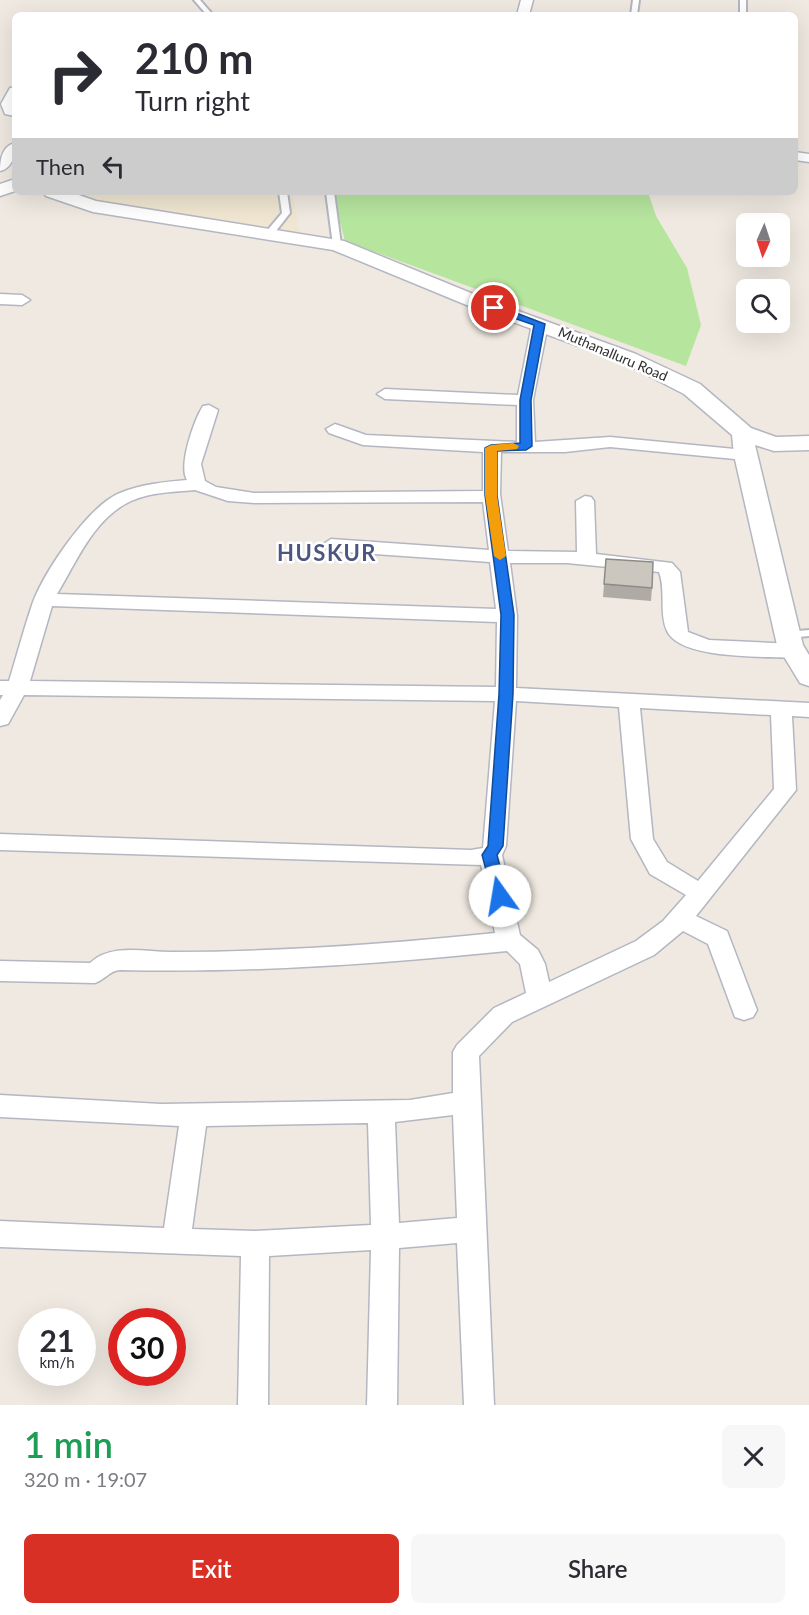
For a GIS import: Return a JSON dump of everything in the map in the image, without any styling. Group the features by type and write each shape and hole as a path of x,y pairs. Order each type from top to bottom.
{"street":[{"path":"12,96 7,104 12,111"},
{"path":"0,167 12,151"},
{"name":"Muthanalluru Road","path":"61,195 93,206 337,245 476,302 629,358 692,389 744,444"},
{"path":"0,299 22,300"},
{"path":"526,446 525,400 540,324"},
{"path":"385,394 525,400"},
{"path":"209,410 192,459 193,478 201,488 218,495 254,498 491,495"},
{"path":"335,429 363,440 492,447 572,447 610,442 809,443"},
{"path":"744,444 809,677"},
{"path":"492,447 491,495 507,615 506,694 495,846 490,855 509,941"},
{"path":"0,719 9,687 44,600 95,519 108,506 137,493 198,484"},
{"path":"585,501 587,558"},
{"path":"331,545 500,557 587,558 669,569 676,629 680,636 688,641 738,649 797,640"},
{"path":"44,600 507,615"},
{"path":"9,687 506,694 809,710"},
{"path":"629,700 642,839 650,861 665,874 703,893"},
{"path":"479,1405 466,1102 466,1052 503,1015 645,948 681,919 785,790 781,707"},
{"path":"0,842 334,855 471,858 490,855"},
{"path":"681,919 717,938 744,1010"},
{"path":"0,971 94,973 108,961 120,960 194,963 385,954 509,941 521,945 530,954 539,998"},
{"path":"0,1106 194,1115 410,1111 466,1102"},
{"path":"381,1111 385,1237 382,1405"},
{"path":"176,1241 194,1115"},
{"path":"0,1234 255,1244 385,1237 471,1229"},
{"path":"254,1405 255,1244"}],"lane":[{"path":"197,0 207,12"},
{"path":"269,234 286,213 284,195"},
{"path":"330,195 337,245"}],"shaded area":[{"path":"79,195 293,195 300,235 98,202"}],"green space":[{"path":"333,195 649,195 656,216 687,268 701,325 686,366 345,241"}],"building":[{"path":"606,559 653,562 652,588 604,584"}],"slow traffic":[{"path":"500,556 491,495 491,448 493,446 513,446"}],"district":[{"name":"HUSKUR","path":"327,553"}],"route":[{"path":"494,308 540,324 534,364 525,400 526,446 493,446 491,448 491,495 507,600 506,694 495,846 490,855 500,896"}]}
